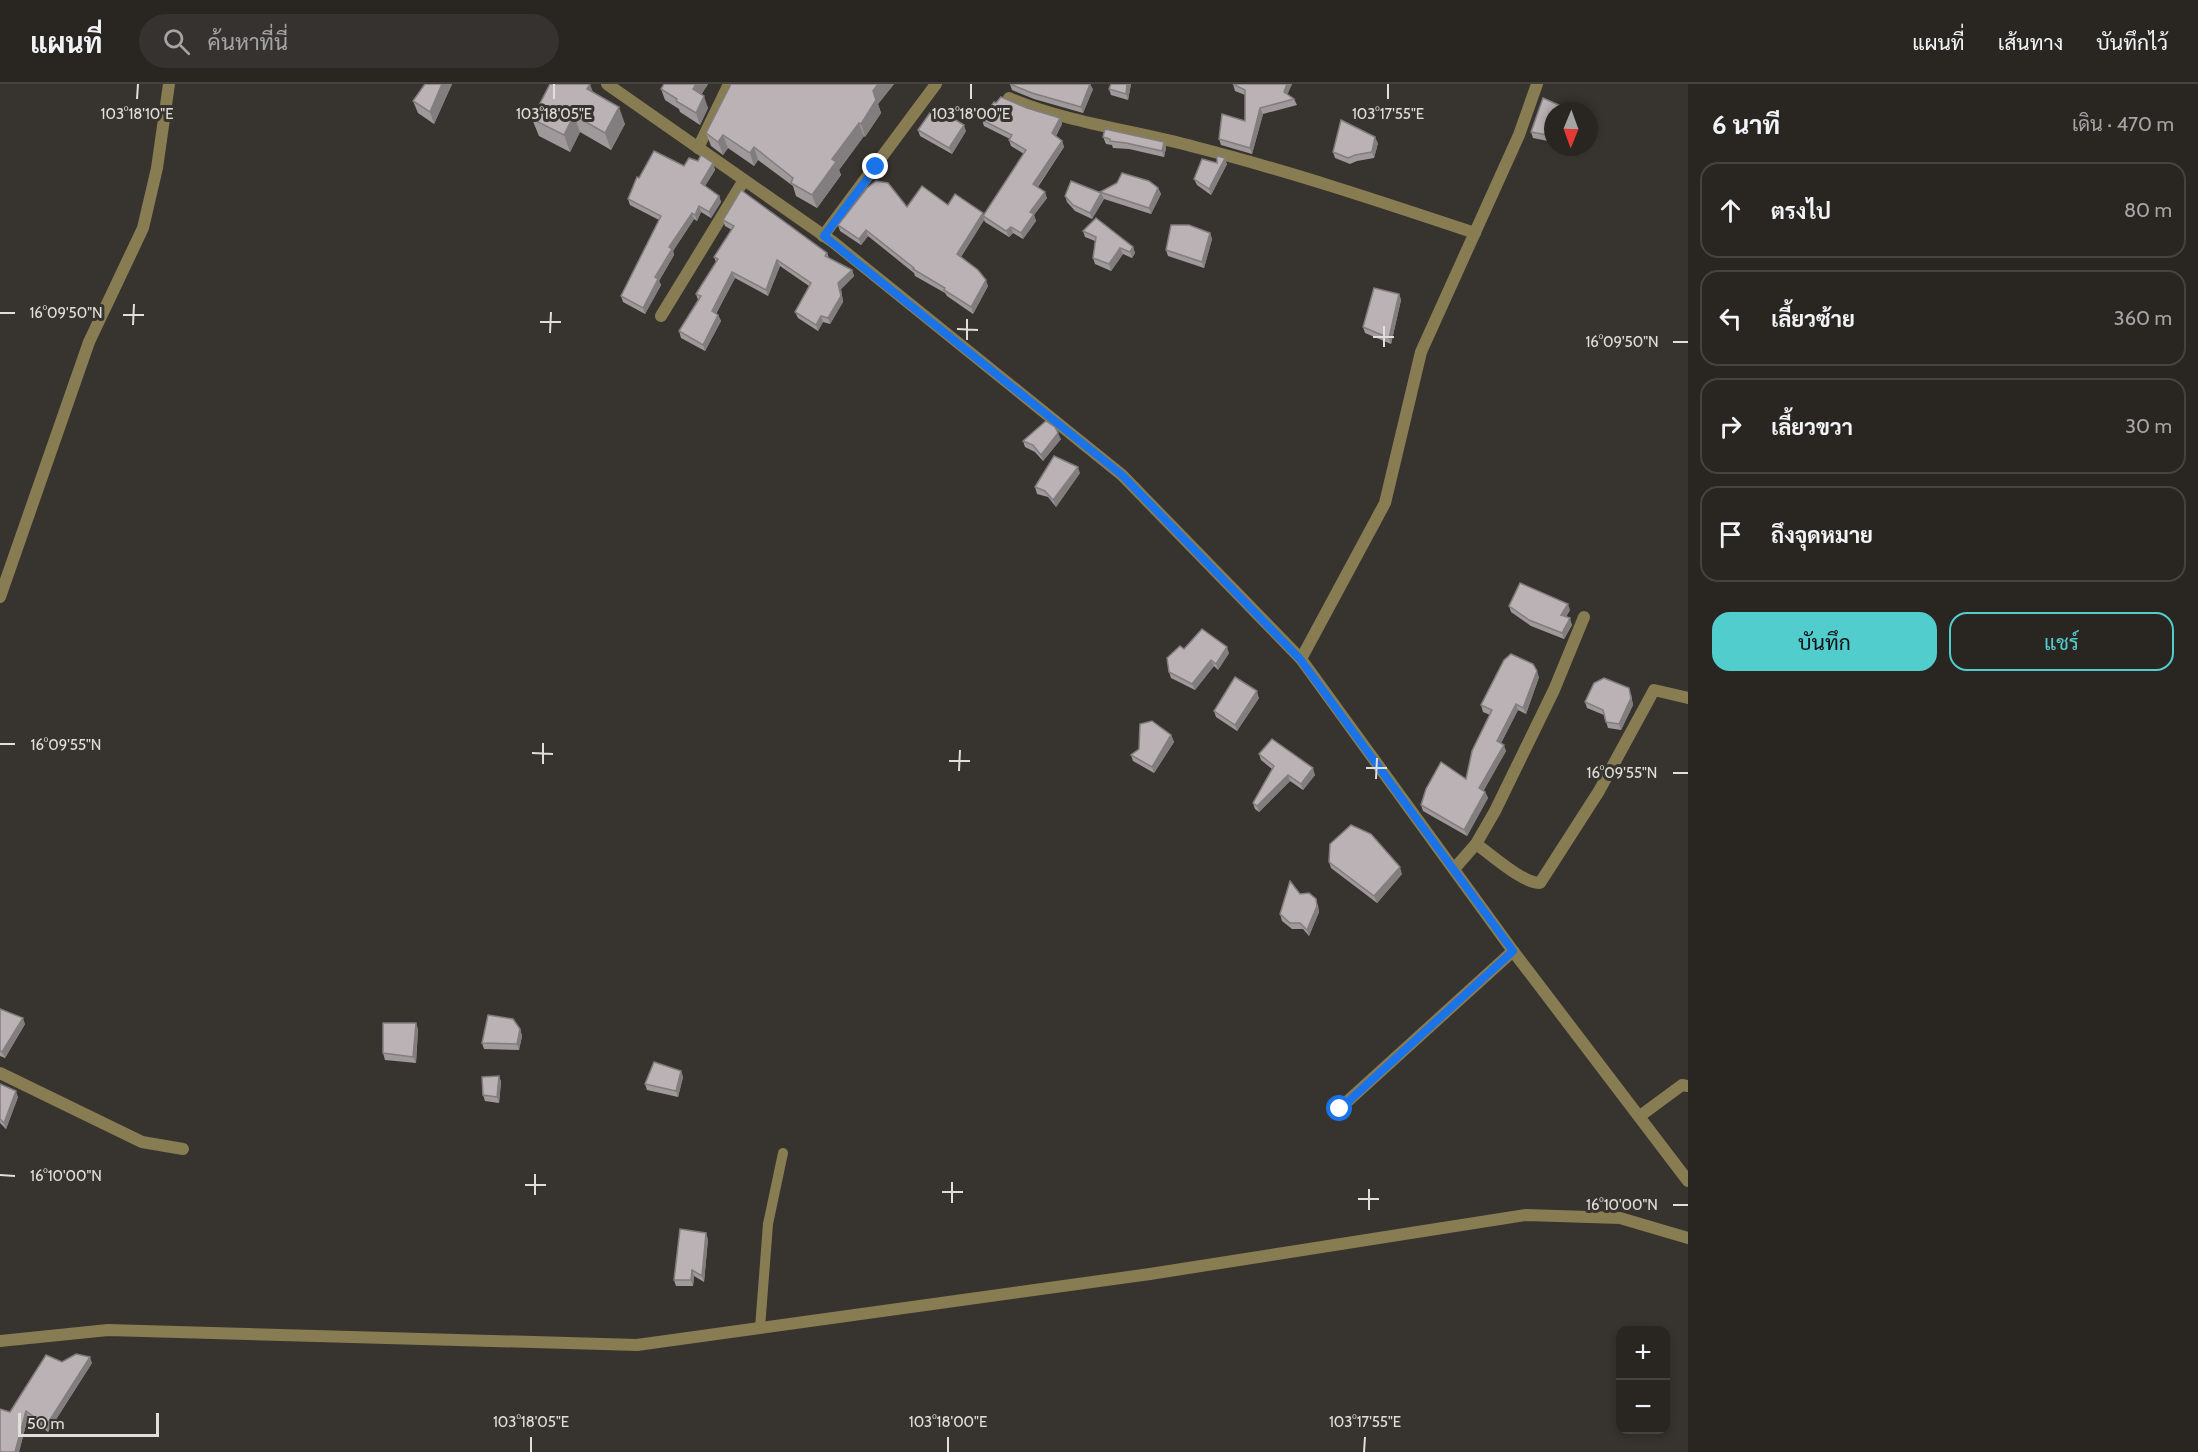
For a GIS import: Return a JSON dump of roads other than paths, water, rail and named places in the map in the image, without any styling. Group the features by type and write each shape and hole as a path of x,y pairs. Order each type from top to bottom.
{"street":[{"path":"0,597 90,342 143,228 157,168 169,84"},
{"path":"607,84 824,236 1122,475 1300,659 1513,951 1688,1181"},
{"path":"698,147 729,84"},
{"path":"824,236 936,84"},
{"path":"1300,659 1386,503 1420,352 1519,135 1537,84"},
{"path":"1009,98 1037,110 1163,138 1242,159 1474,232"},
{"path":"661,316 744,180"},
{"path":"1454,868 1476,844 1495,811 1554,690 1584,617"},
{"path":"1476,844 1522,877 1540,883 1599,791 1654,690 1688,698"},
{"path":"1340,1109 1513,951"},
{"path":"0,1073 142,1142 183,1149"},
{"path":"1640,1116 1682,1085 1688,1086"},
{"path":"0,1341 108,1330 637,1345 1150,1274 1526,1215 1620,1218 1688,1238"}],"lane":[{"path":"760,1328 768,1224 783,1152"}]}
